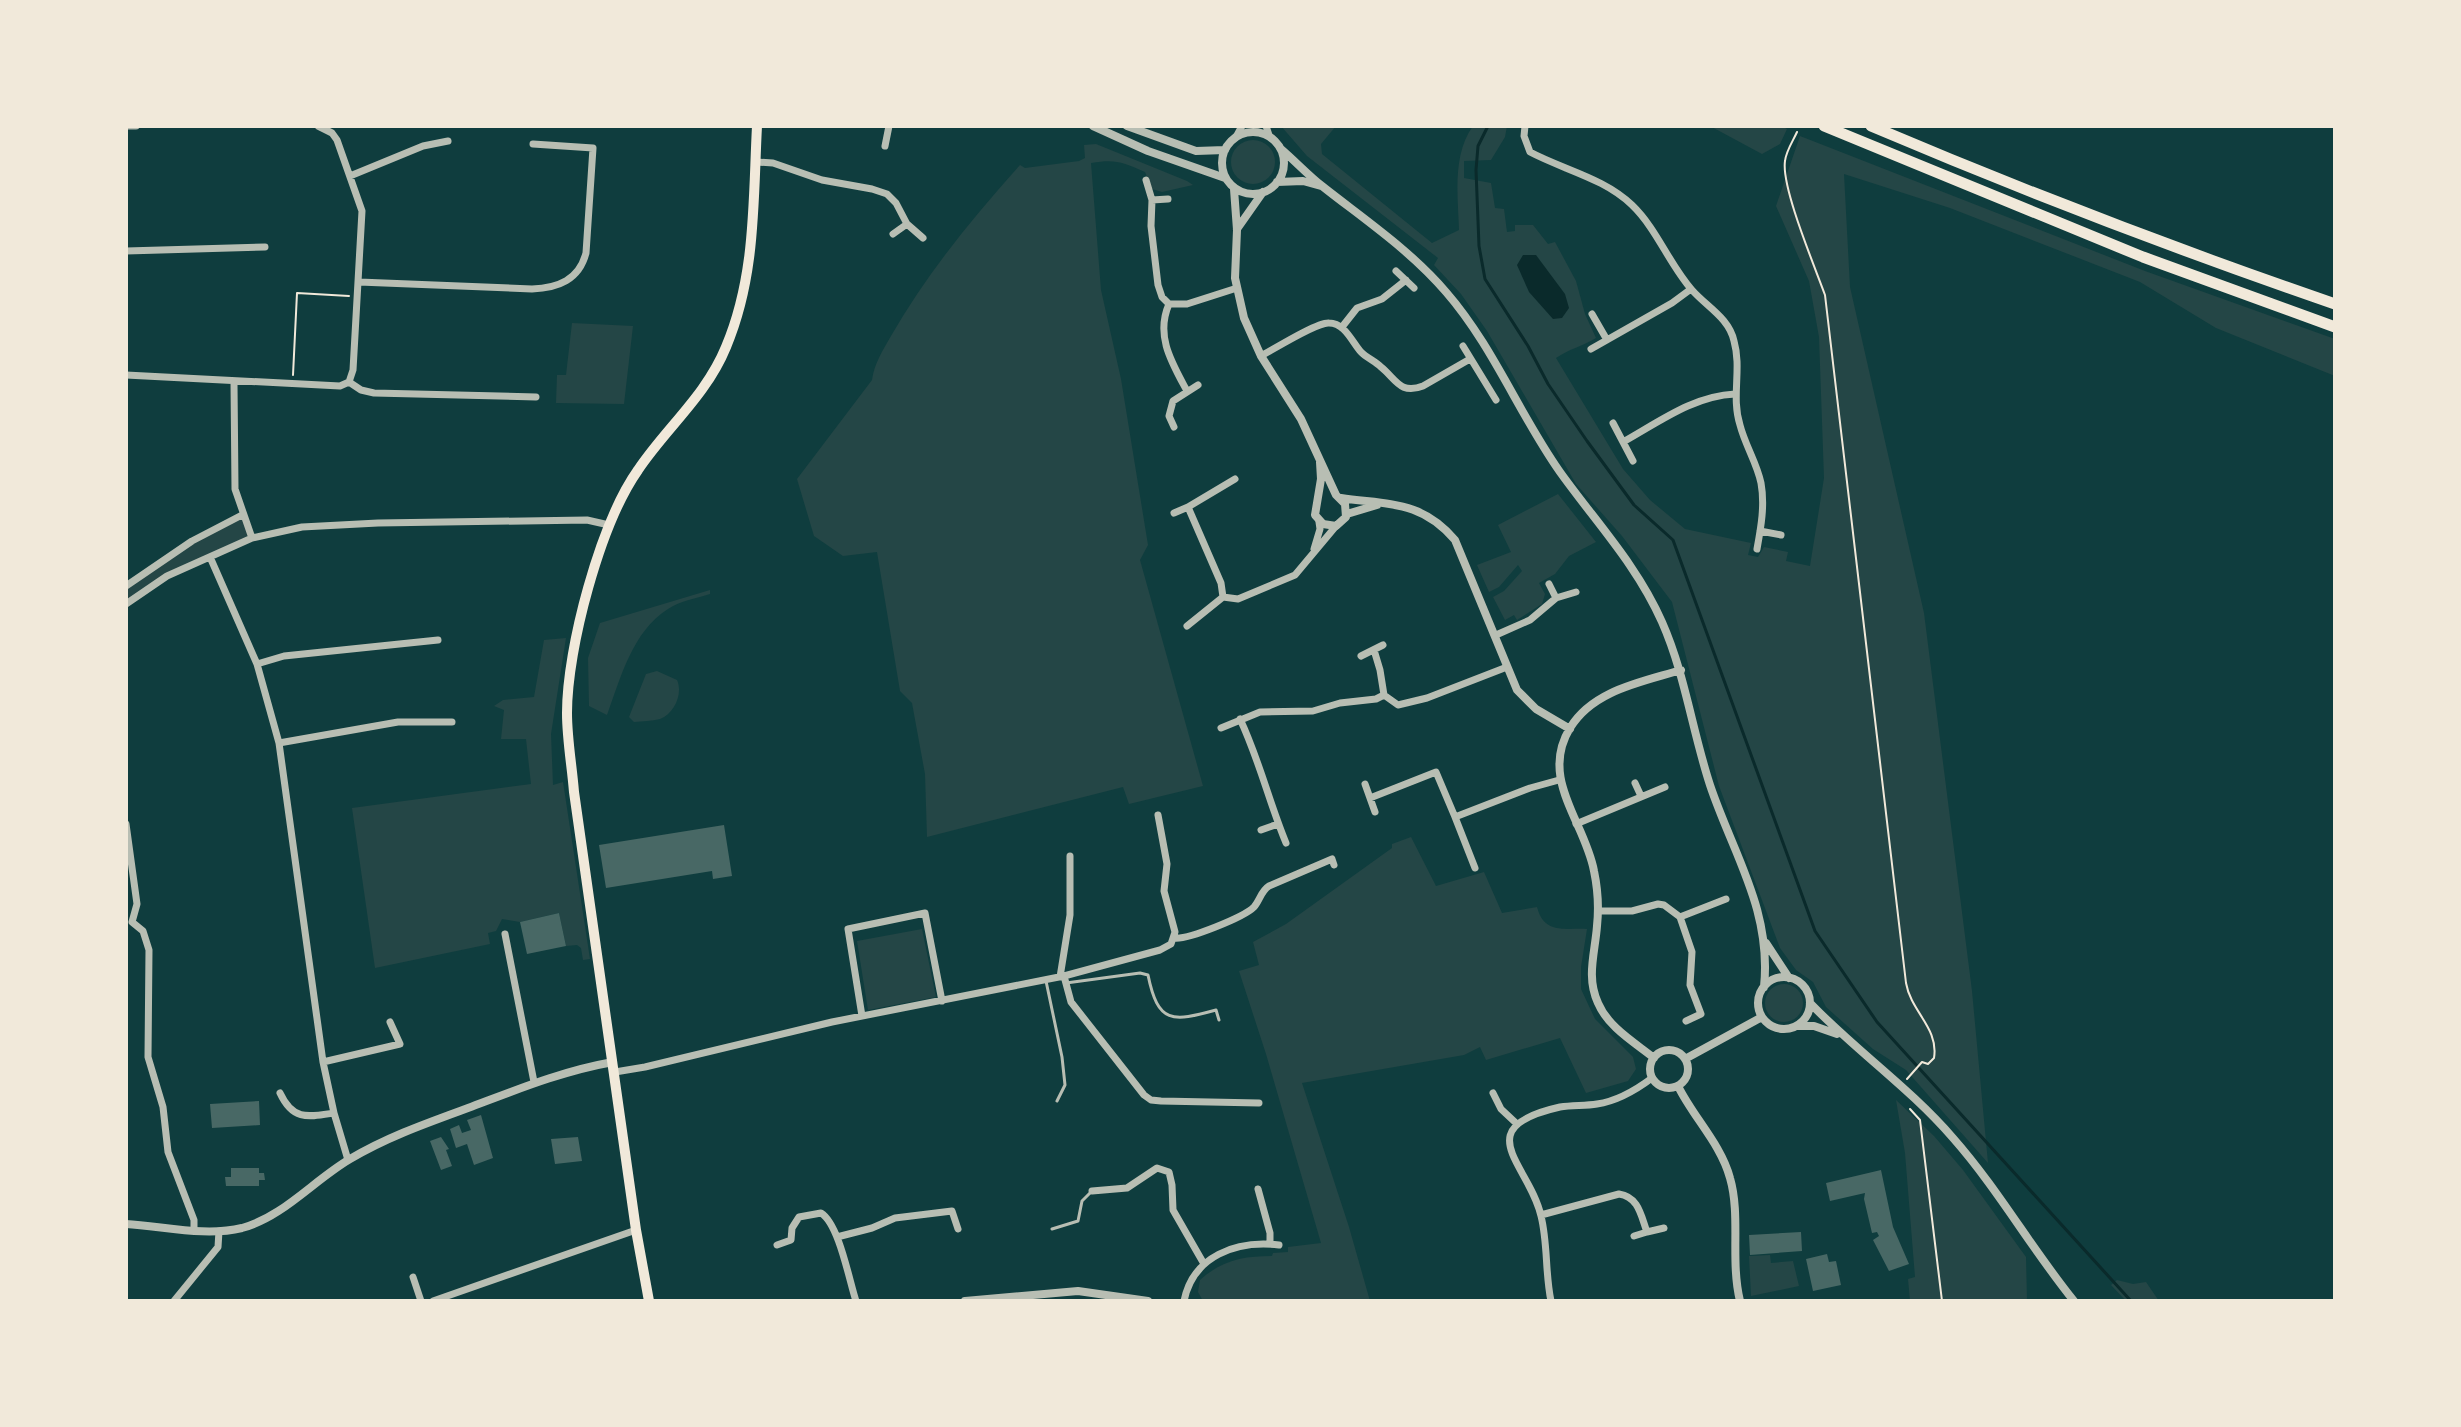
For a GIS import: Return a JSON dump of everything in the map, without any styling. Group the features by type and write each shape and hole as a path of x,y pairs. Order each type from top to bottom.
{"highway":[{"path":"1824,126 2143,257 2335,327"},
{"path":"1871,126 2006,184 2335,304"}],"main road":[{"path":"649,1301 636,1230 574,792 567,712 575,646 609,525 637,471 703,389 725,349 739,312 750,264 757,126"}],"street":[{"path":"126,126 136,126"},
{"path":"126,375 234,383 340,386 349,382 353,370 362,211 337,140 332,133 318,126"},
{"path":"885,146 889,126"},
{"path":"1093,126 1148,151 1225,179"},
{"path":"1127,126 1185,148 1205,152 1225,150"},
{"path":"1242,126 1225,150 1221,166 1225,179 1234,189 1247,194 1263,192"},
{"path":"1525,126 1524,136 1530,152 1581,174 1620,195 1634,207 1691,289 1726,322 1731,331 1738,363 1735,394 1739,424 1760,481 1763,506 1757,549"},
{"path":"1236,137 1267,131 1281,149 1322,186 1409,254 1462,313 1550,457 1648,592 1681,670 1710,784 1752,890 1766,943 1764,987 1758,1002 1762,1017 1777,1028 1814,1026 1842,1035"},
{"path":"350,176 423,146 448,141"},
{"path":"359,282 532,289 558,286 568,281 580,268 586,253 593,148 533,144"},
{"path":"1237,230 1263,192 1277,182 1283,168 1281,149"},
{"path":"756,162 773,163 822,180 887,194 896,203 907,224 923,238"},
{"path":"1146,180 1152,200 1150,220 1162,297 1169,304 1187,304 1237,288"},
{"path":"1277,182 1303,181 1322,186"},
{"path":"1187,626 1223,597 1238,599 1285,580 1301,569 1347,514 1345,504 1320,462 1301,419 1261,356 1244,318 1234,260 1237,230 1234,189"},
{"path":"1152,200 1168,199"},
{"path":"893,234 907,224"},
{"path":"126,251 265,247"},
{"path":"1396,271 1414,288"},
{"path":"1342,327 1357,308 1382,299 1406,280"},
{"path":"1591,349 1691,289"},
{"path":"1169,304 1164,315 1165,347 1187,391"},
{"path":"1592,314 1607,340"},
{"path":"1261,356 1319,325 1332,323 1342,327 1361,352 1404,388 1423,386 1470,359"},
{"path":"1463,346 1496,400"},
{"path":"349,382 361,390 374,393 532,397 527,387"},
{"path":"234,383 235,489 252,538"},
{"path":"1174,427 1169,416 1173,401 1198,385"},
{"path":"1623,442 1696,402 1711,396 1735,394"},
{"path":"1613,423 1633,461"},
{"path":"1313,551 1320,529 1314,512 1320,462"},
{"path":"1174,513 1235,479"},
{"path":"1317,501 1326,495 1415,508 1429,515 1448,532 1455,540 1517,690 1526,700 1570,729"},
{"path":"1347,514 1381,504"},
{"path":"1188,507 1221,583 1223,597"},
{"path":"126,586 192,541 242,515"},
{"path":"126,604 167,576 252,538 302,527 587,520 609,525"},
{"path":"1319,522 1336,526"},
{"path":"1760,531 1781,535"},
{"path":"210,557 257,664 279,743 323,1062 348,1160"},
{"path":"1549,584 1556,598"},
{"path":"1496,635 1530,620 1556,598 1576,592"},
{"path":"257,664 284,656 438,640"},
{"path":"1361,656 1383,645"},
{"path":"1374,650 1384,695 1392,702 1404,705 1507,667"},
{"path":"1654,1058 1613,1025 1597,1002 1591,977 1598,911 1593,866 1559,780 1562,748 1570,729 1583,711 1611,693 1681,670"},
{"path":"1221,728 1269,711 1313,711 1384,695"},
{"path":"1240,719 1257,757 1286,843"},
{"path":"279,743 398,722 452,722"},
{"path":"1370,798 1436,772 1475,868"},
{"path":"1455,817 1559,780"},
{"path":"1635,783 1641,796"},
{"path":"1365,784 1375,812"},
{"path":"1576,824 1665,787"},
{"path":"126,1224 219,1231 240,1228 263,1220 348,1160 391,1137 534,1082 586,1067 645,1067 862,1016 1064,979 1143,956 1171,944 1174,938 1164,891 1167,864 1158,815"},
{"path":"126,824 137,904 129,922 143,931 149,950 148,1057 163,1107 168,1152 194,1220 194,1229"},
{"path":"1160,827 1172,824"},
{"path":"1261,830 1278,824"},
{"path":"1070,856 1070,915 1064,979 1076,1011 1144,1095 1161,1101 1259,1103"},
{"path":"1174,938 1188,938 1245,912 1255,906 1261,892 1269,886 1332,859 1334,865"},
{"path":"1680,917 1726,899"},
{"path":"1598,911 1632,911 1658,904 1680,917 1692,952 1690,985 1701,1014"},
{"path":"862,1016 848,929 925,913 942,1001"},
{"path":"505,934 534,1082"},
{"path":"1766,943 1789,978 1804,988 1810,1003 1917,1100 1979,1170 2074,1301"},
{"path":"1764,987 1774,978 1789,978"},
{"path":"1797,1026 1806,1016 1810,1003"},
{"path":"1686,1021 1712,1009"},
{"path":"1685,1059 1762,1017"},
{"path":"323,1062 400,1044 390,1022"},
{"path":"1670,1050 1676,1051 1685,1059 1688,1071 1683,1082 1667,1088 1652,1078 1650,1068 1654,1058 1670,1050"},
{"path":"1551,1301 1538,1203 1511,1154 1510,1139 1517,1124 1544,1111 1619,1098 1652,1078"},
{"path":"1678,1086 1722,1159 1731,1180 1734,1260 1740,1301"},
{"path":"280,1093 286,1107 297,1114 308,1117 334,1113"},
{"path":"1493,1093 1501,1109 1517,1124"},
{"path":"1245,1102 1245,1115"},
{"path":"1092,1191 1127,1188 1157,1168 1169,1172 1176,1219 1204,1264"},
{"path":"1258,1189 1270,1244"},
{"path":"1541,1215 1612,1195 1626,1195 1636,1203 1647,1232"},
{"path":"837,1237 895,1218 952,1211 958,1229"},
{"path":"777,1245 791,1240 792,1228 799,1217 815,1213 827,1216 837,1237 856,1301"},
{"path":"1634,1236 1664,1228"},
{"path":"433,1301 636,1230"},
{"path":"174,1301 218,1247 219,1231"},
{"path":"1184,1301 1190,1279 1204,1264 1236,1247 1279,1245"},
{"path":"413,1277 421,1301"},
{"path":"965,1301 1078,1291 1148,1301"}],"lane":[{"path":"1064,979 1148,975 1152,997 1169,1017 1181,1019 1216,1010 1219,1020"},
{"path":"1046,980 1065,1085 1057,1101"},
{"path":"1052,1229 1078,1221 1082,1201 1092,1191"}],"path":[{"path":"1797,132 1785,160 1785,171 1825,295 1906,983 1913,1006 1935,1039 1934,1058 1928,1064 1922,1062 1910,1074"},
{"path":"293,384 297,293 358,296"},
{"path":"1917,1100 1910,1109 1920,1120 1942,1301"}],"shaded area":[{"path":"1281,126 1336,126 1321,144 1322,154 1432,243 1459,230 1459,163 1466,137 1473,126 1507,126 1505,137 1491,160 1464,161 1464,178 1491,183 1495,208 1504,209 1507,232 1515,231 1515,225 1533,225 1548,244 1555,242 1576,281 1585,314 1596,338 1556,358 1623,469 1650,500 1685,529 1751,543 1748,555 1758,557 1764,547 1788,552 1786,561 1810,566 1824,478 1819,337 1809,281 1776,206 1800,136 2145,271 2335,339 2335,376 2216,328 2140,282 1950,208 1844,174 1850,287 1924,613 1972,991 1988,1163 1906,1070 1873,1049 1826,1007 1813,982 1796,970 1780,948 1719,786 1672,602 1622,536 1576,484 1487,331 1461,294 1434,265 1438,258 1307,156"},
{"path":"1710,126 1781,126 1787,129 1780,144 1762,154"},
{"path":"1253,140 1268,147 1275,162 1268,177 1253,184 1238,177 1231,162 1238,147"},
{"path":"1096,144 1193,185 1162,192 1152,189 1145,172 1113,161 1091,163 1101,290 1121,379 1148,545 1140,560 1203,786 1129,804 1123,787 927,837 925,774 912,703 900,691 877,552 843,556 814,536 797,479 872,380 885,347 935,268 1020,165 1025,168 1079,161 1085,158 1084,145"},
{"path":"1523,255 1536,255 1565,294 1569,308 1562,318 1553,319 1529,292 1517,265"},
{"path":"572,323 633,326 624,404 556,403 557,375 566,375"},
{"path":"1558,494 1596,542 1569,556 1555,574 1539,583 1545,594 1542,604 1517,620 1514,615 1505,620 1493,597 1504,591 1522,571 1518,565 1499,587 1489,592 1477,565 1511,552 1498,525"},
{"path":"242,515 252,538 167,576 126,604 126,586 192,541"},
{"path":"710,590 710,594 668,609 645,630 629,656 607,715 589,706 588,658 600,623"},
{"path":"566,638 551,734 553,785 563,782 590,959 583,960 581,948 577,945 566,946 559,913 520,922 502,919 496,931 488,933 490,944 375,968 352,808 531,784 526,739 501,739 504,710 494,706 503,700 534,697 544,640"},
{"path":"657,671 677,680 679,691 676,702 670,712 660,719 634,722 629,717 646,674"},
{"path":"1411,837 1436,886 1484,872 1502,913 1537,907 1544,922 1550,926 1587,929 1581,989 1595,1019 1633,1057 1636,1069 1628,1081 1586,1093 1560,1038 1486,1060 1480,1047 1464,1055 1302,1083 1370,1301 1203,1301 1198,1292 1200,1280 1225,1264 1243,1258 1288,1252 1288,1247 1321,1243 1239,971 1259,965 1253,942 1286,924 1392,848 1392,844"},
{"path":"922,929 936,997 868,1010 857,941"},
{"path":"1784,984 1797,990 1803,1003 1797,1016 1784,1022 1771,1016 1765,1003 1771,990"},
{"path":"1896,1100 1934,1136 1963,1170 2026,1257 2027,1301 1910,1301 1908,1279 1915,1277 1905,1153"},
{"path":"1770,1255 1771,1263 1793,1261 1799,1286 1751,1296 1749,1256"},
{"path":"2117,1280 2133,1284 2146,1282 2159,1301 2126,1301 2111,1285"}],"building":[{"path":"724,825 732,876 713,879 712,871 606,888 599,845"},
{"path":"559,913 566,946 527,954 520,922"},
{"path":"259,1101 260,1125 212,1128 210,1104"},
{"path":"481,1115 493,1158 474,1165 467,1144 456,1148 450,1129 459,1125 462,1133 471,1130 467,1120"},
{"path":"441,1137 449,1149 446,1150 452,1166 441,1170 430,1141"},
{"path":"578,1137 582,1161 555,1164 551,1139"},
{"path":"231,1168 259,1168 265,1180 259,1180 259,1186 226,1186 225,1177 231,1177"},
{"path":"1881,1170 1893,1227 1909,1264 1889,1271 1873,1240 1879,1236 1877,1232 1872,1233 1865,1193 1830,1201 1826,1183"},
{"path":"1801,1232 1802,1251 1750,1255 1749,1235"},
{"path":"1827,1254 1829,1262 1836,1261 1841,1285 1813,1291 1806,1259"}],"waterway":[{"path":"1488,126 1478,146 1476,170 1479,246 1485,279 1528,346 1548,384 1587,441 1634,505 1673,540 1815,931 1877,1022 2131,1301"}]}
